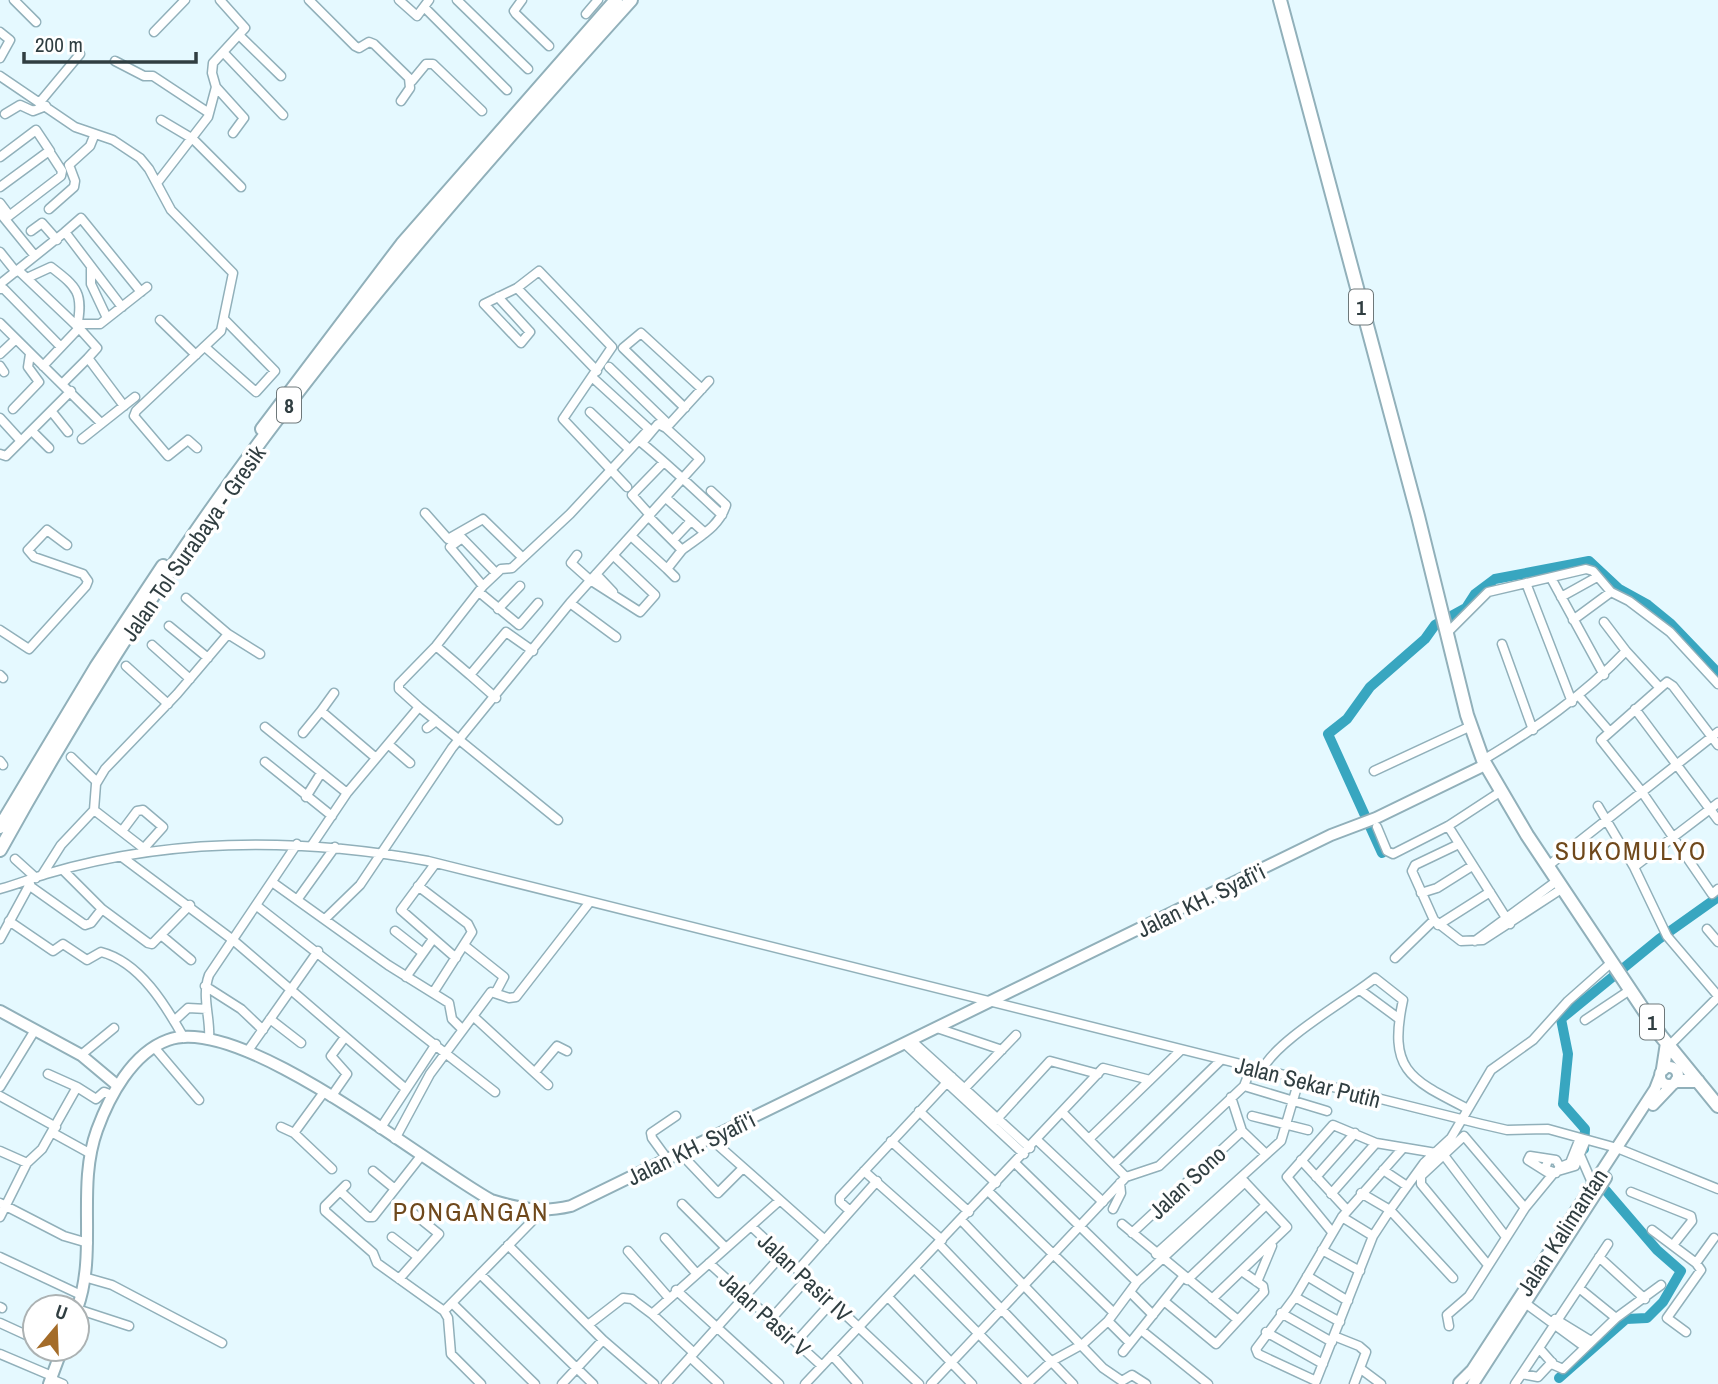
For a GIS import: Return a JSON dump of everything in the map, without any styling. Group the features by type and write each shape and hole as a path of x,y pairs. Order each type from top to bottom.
{"highway":[{"name":"Jalan Tol Surabaya - Gresik","path":"0,827 48,743 143,595 301,374 439,199 616,0"},
{"name":"Jalan Tol Surabaya - Gresik","path":"0,850 58,745 184,548 308,380 447,208 631,0"},
{"name":"1","path":"1280,0 1471,726 1484,762 1548,866 1668,1045 1673,1072"},
{"path":"1668,1045 1673,1072 1698,1081 1718,1106"}],"main road":[{"name":"Jalan KH. Syafi'i","path":"81,1293 88,1243 86,1172 91,1154 115,1090 155,1047 169,1040 209,1040 277,1064 491,1200 541,1212 571,1206 993,1003 1331,835 1362,824 1377,822 1484,762"},
{"path":"0,1011 81,1055 115,1090"},
{"name":"Jalan Kalimantan","path":"1457,1384 1472,1370 1521,1301 1673,1072"},
{"name":"Jalan Kalimantan","path":"1473,1384 1521,1301"},
{"path":"51,1380 56,1363"}],"street":[{"path":"14,0 36,22"},
{"path":"154,32 185,0"},
{"path":"309,0 355,46 374,44 412,81"},
{"path":"399,0 415,16 427,4 507,90"},
{"path":"457,0 528,69"},
{"path":"522,0 514,11 549,46"},
{"path":"586,14 598,0"},
{"path":"226,2 245,28 214,63 212,73 216,87 244,118 233,133"},
{"path":"0,32 10,40 0,58"},
{"path":"240,36 281,76"},
{"path":"223,52 283,115"},
{"path":"5,114 20,105 33,111 43,104 80,54"},
{"path":"115,61 144,76 153,76 209,113"},
{"path":"401,101 426,64 433,64 482,111"},
{"path":"0,76 94,136 113,140 140,159 172,210 233,273 221,331 136,411 134,416 168,456 188,440 197,448"},
{"path":"157,183 193,139 209,113 216,87"},
{"path":"161,120 193,139 241,187"},
{"path":"0,157 35,130 62,171 61,176 5,216"},
{"path":"49,209 74,187 75,181 69,165 90,146 94,136"},
{"path":"0,187 50,151"},
{"path":"0,203 5,216 35,256"},
{"path":"0,284 83,218 144,289 94,326 78,326"},
{"path":"31,231 42,223 57,240"},
{"path":"65,232 122,307"},
{"path":"0,254 78,326 97,348 62,383"},
{"path":"27,278 48,266 60,274 79,294 81,305 78,326 43,366"},
{"path":"91,267 91,284 107,318"},
{"path":"498,297 530,332 522,343 484,303 517,288 539,271 612,347 563,419 628,487"},
{"path":"517,288 594,374 649,428 523,558 512,568 496,573 436,646 398,684 399,690 558,820"},
{"path":"0,289 4,289 61,347"},
{"path":"160,320 196,355"},
{"path":"205,347 256,392 275,371 225,320"},
{"path":"0,323 101,423"},
{"path":"685,408 623,348 641,333 702,388"},
{"path":"0,354 16,339"},
{"path":"13,409 38,383 28,367 30,354"},
{"path":"88,358 124,406"},
{"path":"324,919 360,885 459,740 496,698 570,603 700,460 609,367"},
{"path":"668,426 709,381"},
{"path":"0,454 6,456 71,391"},
{"path":"82,439 135,397"},
{"path":"52,412 68,432"},
{"path":"590,412 629,449"},
{"path":"0,418 21,441"},
{"path":"668,426 659,423 642,442 722,515"},
{"path":"32,431 50,448"},
{"path":"664,461 632,495 682,550"},
{"path":"704,498 719,482"},
{"path":"667,569 682,550 714,527 722,515 726,505 710,491"},
{"path":"666,498 705,533"},
{"path":"425,513 448,539 484,519 523,558"},
{"path":"673,540 691,521"},
{"path":"0,630 29,649 86,586 88,581 83,574 34,557 28,550 47,530 67,545"},
{"path":"631,536 675,577"},
{"path":"496,573 462,538 450,547 498,609 519,625 538,603"},
{"path":"577,555 571,563 638,612 655,595 613,555"},
{"path":"1444,623 1488,592 1586,569 1611,592 1629,601 1670,632 1718,684"},
{"path":"1561,597 1597,577"},
{"path":"1551,578 1604,675"},
{"path":"1526,583 1575,699 1609,731"},
{"path":"498,609 520,586"},
{"path":"1573,620 1611,592"},
{"path":"186,598 228,634 260,654"},
{"path":"570,603 616,637"},
{"path":"1604,622 1660,688"},
{"path":"169,626 208,658"},
{"path":"470,675 507,631 533,651"},
{"path":"0,939 34,880 61,845 94,810 97,782 118,753 168,704 228,634"},
{"path":"1502,644 1533,730"},
{"path":"152,645 190,679"},
{"path":"436,646 496,698"},
{"path":"1484,762 1575,699 1604,675 1626,651"},
{"path":"126,666 168,704"},
{"path":"1718,745 1715,734 1667,682 1601,740 1643,792 1712,894 1718,889"},
{"path":"303,733 334,693"},
{"path":"312,845 347,793 419,707"},
{"path":"1635,709 1718,820"},
{"path":"321,711 376,758"},
{"path":"427,728 435,720"},
{"path":"1374,771 1471,726"},
{"path":"265,727 347,793"},
{"path":"1548,866 1715,734"},
{"path":"388,744 410,763"},
{"path":"71,757 97,782"},
{"path":"265,762 332,816"},
{"path":"306,797 321,773"},
{"path":"1377,822 1387,851 1393,854 1448,826 1500,792"},
{"path":"1634,867 1718,803"},
{"path":"1598,806 1634,867 1665,933 1718,996 1668,1045"},
{"path":"94,810 146,850 163,827 143,810 136,811 122,831"},
{"path":"1448,826 1508,920"},
{"name":"Jalan Sekar Putih","path":"0,890 63,870 146,850 215,844 312,845 380,853 435,864 1463,1120 1507,1130 1548,1129 1621,1149 1718,1189"},
{"path":"1459,844 1415,865 1412,871 1436,923 1461,941 1475,941 1560,884"},
{"path":"209,1040 211,1020 205,986 209,975 297,845"},
{"path":"297,900 335,847"},
{"path":"122,857 190,905 233,940 406,1089"},
{"path":"15,859 34,880 85,925 91,923 102,909"},
{"path":"435,864 401,910 456,958"},
{"path":"1422,896 1472,866"},
{"path":"63,870 102,909 148,943 152,944 190,905"},
{"path":"272,882 406,977 450,1004 452,1018 462,1029"},
{"path":"418,886 468,924 472,936 433,993"},
{"path":"1395,958 1436,923 1490,892"},
{"path":"395,1139 445,1052 491,992 509,998 516,997 589,903"},
{"path":"257,906 318,951 495,1092"},
{"path":"9,921 53,951 63,944 87,960 101,952 112,956 154,989 184,1038"},
{"path":"1707,929 1718,943"},
{"path":"395,931 423,953"},
{"path":"161,934 191,960"},
{"path":"406,977 433,939"},
{"path":"465,946 504,977 496,992"},
{"path":"247,1052 318,951"},
{"path":"1488,1265 1419,1180 1463,1120 1491,1070 1533,1040 1568,1002 1615,968"},
{"path":"1262,1070 1268,1060 1321,1015 1377,979 1403,1000 1398,1018 1399,1056 1407,1070 1446,1098 1468,1109"},
{"path":"205,986 241,1009 262,1030"},
{"path":"1360,990 1398,1018"},
{"path":"1585,1020 1630,990"},
{"path":"174,1021 188,1008 207,1009"},
{"path":"472,1016 548,1085"},
{"path":"270,1020 300,1043"},
{"path":"81,1055 114,1028"},
{"path":"937,1028 1002,1050"},
{"path":"0,1087 35,1030"},
{"path":"965,1088 1016,1035"},
{"path":"294,1133 347,1074 331,1056 345,1037"},
{"path":"908,1042 1027,1151"},
{"path":"380,1129 436,1044"},
{"path":"535,1073 559,1045 567,1051"},
{"path":"155,1047 199,1100"},
{"path":"1090,1138 1181,1050"},
{"path":"995,1121 1050,1060 1098,1074"},
{"path":"1114,1164 1227,1062"},
{"path":"805,1384 1105,1067 1150,1080"},
{"path":"931,1384 952,1365 1123,1180 1159,1166 1236,1093 1251,1068"},
{"path":"48,1074 96,1099 104,1092 115,1090"},
{"path":"949,1080 965,1088 995,1121"},
{"path":"850,1211 839,1200 949,1080"},
{"path":"915,1269 1028,1384 1052,1361 1083,1345 1111,1317 1158,1256 1281,1141 1299,1080"},
{"path":"0,1217 2,1205 27,1163 42,1149 55,1130 77,1087"},
{"path":"1236,1093 1327,1111"},
{"path":"1236,1093 1242,1131 1266,1154"},
{"path":"0,1096 91,1154"},
{"path":"919,1111 996,1184"},
{"path":"1062,1112 1114,1164 1123,1180 1121,1193 1113,1209"},
{"path":"668,1160 651,1133 676,1115"},
{"path":"1252,1116 1308,1130"},
{"path":"1332,1232 1287,1180 1288,1174 1333,1125 1376,1143 1439,1153 1506,1237"},
{"path":"281,1127 294,1133 332,1169"},
{"name":"Jalan Sono","path":"1132,1233 1242,1131"},
{"path":"1316,1177 1355,1133"},
{"path":"1403,1148 1344,1214 1295,1297 1266,1332 1256,1349 1258,1354 1314,1382 1373,1236 1407,1186 1439,1153 1464,1136 1525,1208"},
{"path":"711,1139 825,1240"},
{"path":"1449,1326 1447,1315 1469,1296 1525,1208 1555,1171 1568,1165 1583,1139"},
{"path":"1037,1140 1103,1202"},
{"path":"891,1141 969,1212"},
{"path":"1331,1194 1376,1143"},
{"path":"0,1151 27,1163"},
{"path":"1577,1153 1598,1183"},
{"path":"681,1154 718,1193 743,1168"},
{"path":"421,1156 371,1218 343,1188 325,1206 325,1211 373,1253 377,1263 444,1311 448,1318 451,1354 481,1384"},
{"path":"1530,1156 1556,1160 1555,1171 1528,1160 1530,1156"},
{"path":"1301,1160 1331,1194 1344,1214 1373,1236"},
{"path":"1548,1160 1545,1166 1555,1171"},
{"path":"1015,1163 1137,1282"},
{"path":"1383,1170 1407,1186"},
{"path":"373,1171 395,1189"},
{"path":"864,1171 940,1242 1073,1384"},
{"path":"1212,1299 1287,1227 1242,1179"},
{"path":"798,1270 877,1181"},
{"path":"988,1191 1111,1317 1130,1343"},
{"path":"1631,1192 1691,1216 1692,1221 1673,1245"},
{"path":"1361,1193 1390,1210 1454,1278"},
{"path":"652,1314 779,1201"},
{"path":"682,1204 726,1248"},
{"path":"2,1205 64,1236 88,1243"},
{"path":"1123,1352 1185,1278 1266,1205"},
{"path":"444,1311 541,1212"},
{"path":"399,1279 439,1233 413,1213"},
{"path":"961,1220 1025,1283 1103,1368 1122,1381 1132,1375 1146,1384"},
{"path":"1122,1224 1238,1320"},
{"name":"Jalan Pasir IV","path":"751,1226 919,1384"},
{"path":"1652,1230 1696,1263 1701,1270 1667,1318 1686,1332"},
{"path":"392,1237 418,1257"},
{"path":"664,1238 696,1273"},
{"path":"1257,1282 1275,1241"},
{"path":"1516,1384 1608,1244"},
{"path":"1696,1263 1714,1244"},
{"path":"508,1245 603,1340 653,1384"},
{"path":"1322,1250 1360,1270"},
{"path":"628,1251 669,1298"},
{"path":"666,1384 782,1255"},
{"path":"0,1257 77,1293"},
{"path":"1599,1257 1645,1299"},
{"name":"Jalan Pasir V","path":"709,1263 822,1366"},
{"path":"1164,1301 1216,1344 1264,1292 1263,1286 1243,1272"},
{"path":"480,1275 593,1384"},
{"path":"1307,1276 1348,1301"},
{"path":"83,1277 112,1285 222,1343"},
{"path":"771,1319 807,1279"},
{"path":"1539,1348 1563,1369 1616,1318 1661,1285"},
{"path":"1579,1288 1616,1318"},
{"path":"676,1290 779,1384"},
{"path":"1130,1292 1153,1315"},
{"path":"888,1297 972,1384"},
{"path":"1295,1297 1339,1322"},
{"path":"588,1325 623,1298 632,1299 652,1314 719,1384"},
{"path":"1521,1301 1588,1344"},
{"path":"796,1342 832,1302"},
{"path":"452,1303 536,1384"},
{"path":"1281,1313 1333,1339 1359,1346 1366,1352 1354,1384"},
{"path":"91,1314 129,1326"},
{"path":"0,1322 21,1332"},
{"path":"1141,1330 1208,1384"},
{"path":"1266,1332 1323,1364"},
{"path":"562,1384 603,1340"},
{"path":"0,1354 63,1384"},
{"path":"832,1355 858,1384"},
{"path":"1522,1374 1538,1377 1552,1362"},
{"path":"1361,1369 1381,1384"}],"waterway":[{"path":"1382,853 1328,734 1347,719 1370,687 1425,639 1435,625 1466,608 1475,594 1495,579 1589,561 1619,589 1648,605 1670,623 1718,673"},
{"path":"1584,1149 1585,1129 1563,1104 1568,1054 1561,1019 1659,939 1718,897"},
{"path":"1559,1378 1626,1319 1647,1318 1663,1302 1681,1271 1657,1250 1596,1179"}],"district":[{"name":"SUKOMULYO","path":"1631,850"},
{"name":"PONGANGAN","path":"471,1211"}]}
